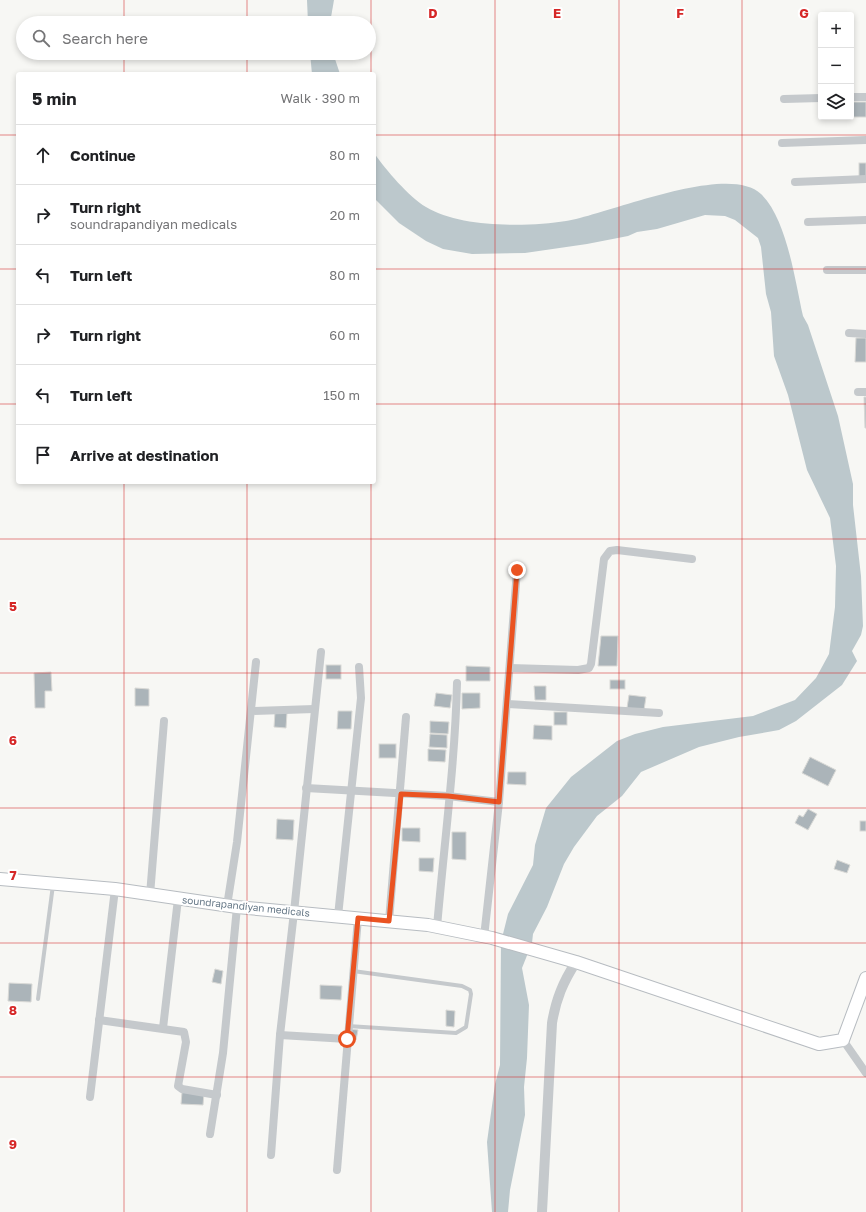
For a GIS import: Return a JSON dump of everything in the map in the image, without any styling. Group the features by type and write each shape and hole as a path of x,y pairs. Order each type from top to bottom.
{"main road":[{"name":"soundrapandiyan medicals","path":"0,879 115,890 232,907 338,916 437,927 488,937 576,962 819,1044 843,1040"},
{"path":"843,1040 866,978"}],"street":[{"path":"854,97 866,97"},
{"path":"784,99 818,98"},
{"path":"782,143 866,140"},
{"path":"795,182 866,179"},
{"path":"808,222 866,220"},
{"path":"827,270 866,270"},
{"path":"849,333 866,334"},
{"path":"510,668 578,670 589,668 591,664 604,559 606,554 610,551 617,550 692,559"},
{"path":"488,937 517,570"},
{"path":"271,1155 280,1035 321,652"},
{"path":"210,1134 223,1053 237,842 256,662"},
{"path":"338,916 360,698 359,667"},
{"path":"437,927 448,796 456,742 458,683"},
{"path":"507,704 659,713"},
{"path":"252,711 314,709"},
{"path":"389,921 401,794 406,717"},
{"path":"150,895 164,720"},
{"path":"306,788 448,796 499,802"},
{"path":"90,1097 115,890"},
{"path":"163,1028 178,899"},
{"path":"337,1170 358,918"},
{"path":"542,1212 552,1023 555,1003 561,987 576,962"},
{"path":"99,1020 180,1030 184,1032 186,1036 178,1086 182,1089 217,1095"},
{"path":"280,1035 347,1039"},
{"path":"843,1040 866,1073"}],"lane":[{"path":"38,1000 53,884"},
{"path":"348,1026 456,1033 466,1027 471,994 470,990 462,986 353,971"}],"shaded area":[{"path":"307,0 334,0 331,16 308,16"},
{"path":"311,60 335,60 339,72 312,72"},
{"path":"376,156 398,183 419,203 440,214 457,219 494,224 514,225 566,221 585,217 667,193 696,187 723,184 745,186 761,194 770,205 784,234 803,316 808,325 838,416 853,484 853,505 861,576 863,626 861,635 852,651 857,661 842,685 796,721 779,730 739,737 699,747 641,772 622,796 597,816 574,847 564,864 547,907 533,934 532,943 522,968 529,1005 527,1058 524,1087 525,1115 510,1190 508,1212 492,1212 487,1142 495,1084 500,1065 501,942 508,914 533,865 535,845 546,808 571,777 617,741 635,734 663,727 753,716 795,700 816,678 829,654 835,607 836,566 830,518 807,470 788,395 774,356 771,312 766,294 761,247 758,238 735,220 725,216 705,215 657,229 637,232 628,236 587,244 525,253 472,254 443,249 426,241 399,223 376,200"}],"building":[{"path":"854,102 866,102 866,117 854,117"},
{"path":"859,163 866,163 866,177 859,177"},
{"path":"856,338 866,338 866,362 855,362"},
{"path":"864,397 866,397 866,428 865,428"},
{"path":"601,636 618,636 617,666 598,666"},
{"path":"326,665 341,665 341,679 326,679"},
{"path":"466,666 490,667 490,681 466,681"},
{"path":"51,672 52,691 45,691 45,708 35,708 34,673"},
{"path":"610,680 625,680 625,689 610,689"},
{"path":"534,686 546,686 546,700 535,700"},
{"path":"135,688 149,689 149,706 135,706"},
{"path":"436,693 452,695 450,708 434,706"},
{"path":"462,693 480,693 480,708 462,709"},
{"path":"629,695 646,697 644,710 627,708"},
{"path":"338,711 352,711 351,729 337,729"},
{"path":"275,712 287,713 286,728 274,727"},
{"path":"554,712 567,712 567,725 554,725"},
{"path":"430,721 449,722 448,734 430,733"},
{"path":"534,725 552,726 552,740 533,739"},
{"path":"430,734 447,735 447,748 429,747"},
{"path":"379,744 396,744 396,758 379,758"},
{"path":"428,749 446,750 445,762 428,761"},
{"path":"810,757 836,770 828,786 802,773"},
{"path":"508,772 526,772 526,785 507,784"},
{"path":"808,809 817,814 808,830 795,823 799,815 803,817"},
{"path":"277,819 294,820 293,840 276,839"},
{"path":"860,821 866,821 866,831 860,831"},
{"path":"402,828 420,828 420,842 402,841"},
{"path":"452,832 466,832 466,860 452,859"},
{"path":"419,858 434,858 433,872 419,871"},
{"path":"837,860 850,865 847,873 834,869"},
{"path":"215,969 223,971 221,984 212,982"},
{"path":"9,983 32,984 31,1002 8,1001"},
{"path":"320,985 342,986 341,1000 320,999"},
{"path":"446,1010 455,1011 454,1027 446,1026"},
{"path":"349,1029 358,1030 356,1040 348,1039"},
{"path":"182,1092 204,1093 203,1105 181,1104"}],"route":[{"path":"347,1039 358,918 389,921 401,794 448,796 499,802 517,570"}]}
